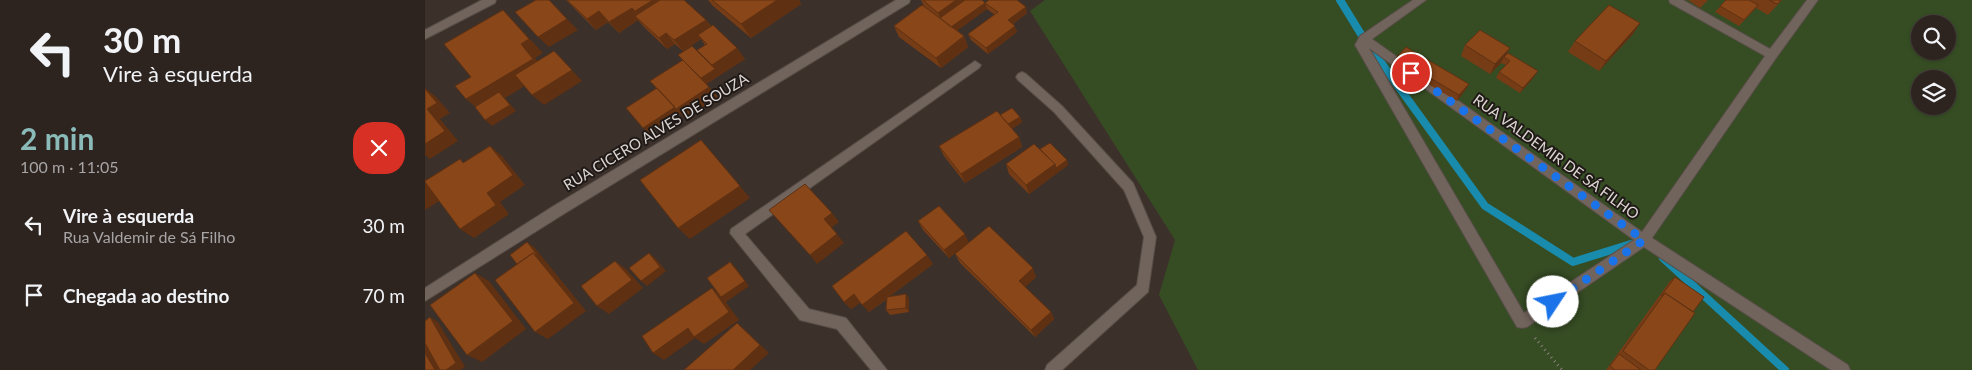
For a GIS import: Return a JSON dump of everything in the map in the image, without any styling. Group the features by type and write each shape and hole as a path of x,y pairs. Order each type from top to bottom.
{"street":[{"path":"425,35 491,0"},
{"name":"RUA CICERO ALVES DE SOUZA","path":"425,295 557,211 905,0"},
{"path":"1421,0 1364,39 1361,45 1522,322 1644,240 1843,370"},
{"path":"1674,0 1772,54"},
{"name":"RUA VALDEMIR DE SÁ FILHO","path":"1364,39 1644,240 1772,54 1813,0"},
{"path":"880,370 841,323 805,315 736,233 975,65"},
{"path":"1022,77 1058,109 1129,187 1150,237 1143,288 1051,370"}],"path":[{"path":"1522,322 1562,370"}],"green space":[{"path":"1045,0 1972,0 1972,370 1198,370 1159,295 1175,240 1030,11"}],"building":[{"path":"536,0 549,0 567,19 538,37 515,12"},
{"path":"567,0 653,0 635,11 632,8 609,22 599,11 587,19"},
{"path":"660,0 684,0 706,20 674,40 666,33 659,38 635,16"},
{"path":"712,0 777,0 741,24"},
{"path":"923,0 956,0 938,13"},
{"path":"965,0 982,0 985,3 951,27 940,18"},
{"path":"989,0 1017,0 1026,7 1008,20 1015,26 986,48 968,34 998,12 985,3"},
{"path":"1726,0 1749,0 1758,5 1744,20 1720,6"},
{"path":"1769,0 1781,0 1777,4"},
{"path":"922,5 964,36 936,58 894,26"},
{"path":"1609,5 1640,23 1606,61 1575,41"},
{"path":"503,10 529,39 521,44 533,59 466,99 455,86 471,77 444,44"},
{"path":"713,25 737,48 712,65 697,50 707,44 698,35"},
{"path":"1480,30 1510,48 1495,64 1465,45"},
{"path":"692,46 715,69 701,78 678,55"},
{"path":"1406,47 1469,84 1459,95 1396,58"},
{"path":"554,51 572,70 532,95 515,75"},
{"path":"1508,53 1538,71 1523,88 1499,72 1510,61 1504,57"},
{"path":"683,60 709,87 676,109 650,81"},
{"path":"657,88 675,107 643,128 626,108"},
{"path":"425,89 437,103 427,109 445,131 425,144"},
{"path":"499,92 510,105 485,120 475,107"},
{"path":"1012,108 1020,117 1008,124 1000,115"},
{"path":"997,111 1019,137 961,174 939,146"},
{"path":"701,140 740,186 678,228 640,180"},
{"path":"1050,143 1067,160 1056,168 1055,164 1040,149"},
{"path":"1034,144 1055,164 1026,185 1006,164"},
{"path":"490,146 513,175 487,193 496,205 460,229 425,181 460,159 463,163"},
{"path":"805,184 832,213 824,219 837,234 810,255 769,210"},
{"path":"939,206 965,234 944,250 918,221"},
{"path":"989,226 1033,268 1019,281 1051,312 1031,330 955,254"},
{"path":"906,231 927,255 862,305 854,294 844,302 832,286"},
{"path":"527,242 538,256 533,253 517,264 510,255"},
{"path":"533,253 574,303 535,332 495,280"},
{"path":"649,253 660,267 641,281 629,268"},
{"path":"615,261 632,280 597,306 581,286"},
{"path":"730,262 745,281 721,297 707,278"},
{"path":"475,273 513,321 467,355 430,305"},
{"path":"1675,277 1704,297 1693,312 1665,293 1661,296"},
{"path":"712,288 729,312 694,337 688,328 653,353 642,336"},
{"path":"1665,293 1695,313 1655,370 1649,370 1623,351"},
{"path":"906,294 906,308 886,310 887,297"},
{"path":"430,317 456,363 446,370 440,370 425,343 425,321"},
{"path":"737,323 760,345 733,370 684,370"},
{"path":"425,353 435,370 425,370"},
{"path":"1619,354 1641,370 1615,370 1610,366"}],"waterway":[{"path":"1340,0 1364,39 1485,206 1573,262 1634,243"},
{"path":"1663,258 1785,370"}],"route":[{"path":"1411,73 1644,240 1553,302"}]}
